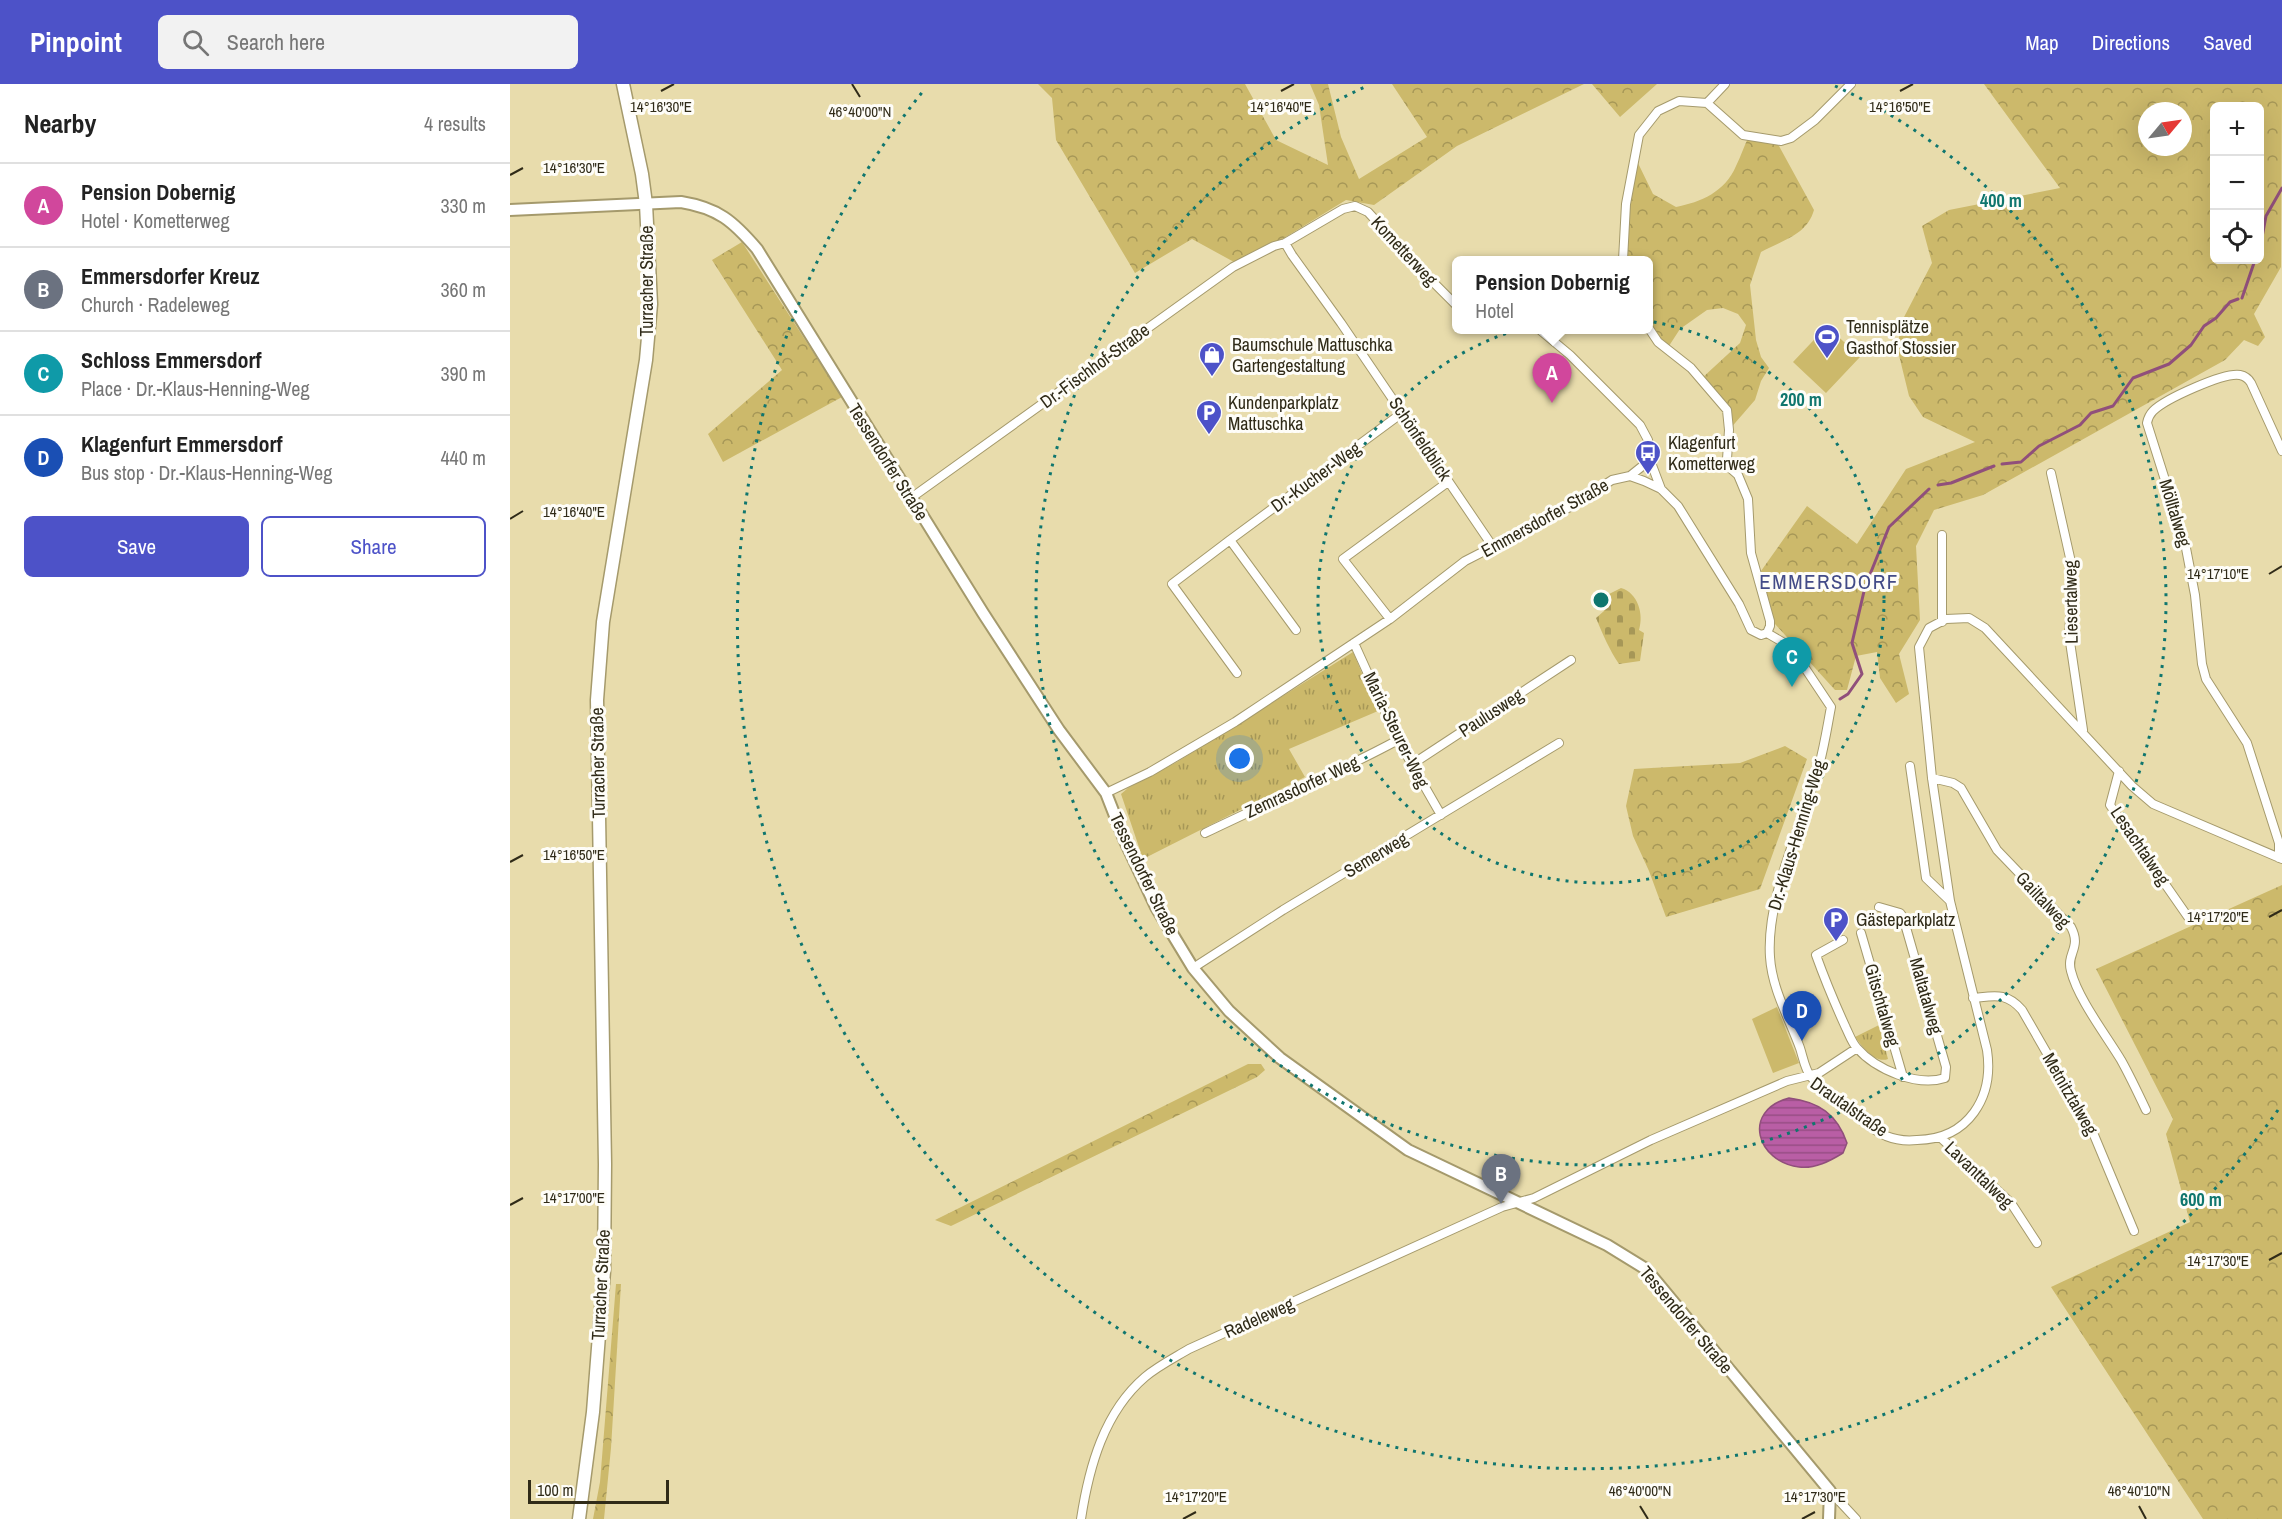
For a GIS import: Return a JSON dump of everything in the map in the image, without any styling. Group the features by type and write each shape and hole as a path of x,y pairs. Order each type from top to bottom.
{"main road":[{"name":"Turracher Straße","path":"579,1519 593,1412 604,1271 605,1164 597,700 603,622 646,360 651,304 646,204 623,84"}],"street":[{"path":"1707,103 1725,84"},
{"path":"1623,256 1626,204 1639,135 1658,111 1679,101 1707,103 1743,135 1781,141 1791,138 1815,120 1851,84"},
{"name":"Tessendorfer Straße","path":"510,210 681,202 703,206 724,216 739,228 757,249 983,613 1059,730 1106,793 1124,839 1156,907 1193,968 1228,1011 1280,1058 1407,1150 1449,1171 1522,1202 1626,1255 1646,1269 1830,1491"},
{"name":"Kometterweg","path":"1285,243 1342,209 1355,206 1362,208 1452,301"},
{"name":"Dr.-Fischhof-Straße","path":"911,498 1233,267 1274,246 1285,243"},
{"name":"Schönfeldblick","path":"1285,243 1493,547"},
{"path":"1545,334 1570,355 1640,425 1648,440 1650,460 1661,489"},
{"path":"1653,334 1658,342 1691,368 1727,410 1729,430 1727,459 1730,468 1738,475 1748,499 1749,542 1770,621 1767,633"},
{"name":"Mölltalweg","path":"2280,859 2279,843 2247,743 2206,679 2202,664 2195,595 2185,543 2147,423 2154,410 2168,400 2224,377 2241,375 2247,377 2251,383 2282,451"},
{"name":"Dr.-Kucher-Weg","path":"1237,674 1172,584 1402,413"},
{"path":"1630,476 1650,460"},
{"name":"Liesertalweg","path":"2051,473 2073,571 2069,635 2083,731"},
{"name":"Emmersdorfer Straße","path":"1106,793 1205,740 1390,619 1466,561 1570,507 1606,483 1630,476 1661,489 1686,517 1739,604 1751,630 1761,635 1767,633"},
{"path":"1390,619 1343,559 1448,482"},
{"path":"1942,535 1942,622"},
{"path":"1230,540 1296,630"},
{"path":"1942,622 1946,619 1969,618 1985,628 2132,786 2153,804 2280,859"},
{"name":"Drautalstraße","path":"1522,1202 1652,1140 1787,1081 1810,1076 1866,1123 1887,1136 1907,1141 1940,1137 1962,1125 1973,1114 1988,1084 1989,1065 1950,901 1932,778 1919,647 1929,628 1942,622"},
{"name":"Dr.-Klaus-Henning-Weg","path":"1767,633 1791,647 1831,707 1819,767 1773,908 1770,946 1774,983 1810,1076"},
{"name":"Maria-Steurer-Weg","path":"1354,643 1398,740 1441,816"},
{"name":"Paulusweg","path":"1411,765 1571,660"},
{"name":"Zemrasdorfer Weg","path":"1205,833 1309,782 1353,764 1398,740"},
{"name":"Semerweg","path":"1193,968 1283,910 1559,743"},
{"path":"1910,766 1926,878 1950,901"},
{"name":"Lesachtalweg","path":"2119,771 2110,805 2188,917"},
{"name":"Gailtalweg","path":"1932,778 1953,783 1961,788 1996,850 2071,927 2076,936 2076,945 2070,961 2071,971 2088,1008 2121,1060 2146,1110"},
{"name":"Maltatalweg","path":"1880,907 1900,913 1903,917 1946,1066 1945,1078 1934,1082 1903,1077"},
{"name":"Gitschtalweg","path":"1861,933 1903,1077"},
{"path":"1844,940 1816,955 1831,996 1857,1048 1882,1067 1903,1077"},
{"name":"Metnitztalweg","path":"1973,998 2006,997 2022,1010 2094,1135 2134,1231"},
{"path":"1810,1076 1819,1073 1857,1048"},
{"name":"Lavanttalweg","path":"1940,1137 2011,1203 2037,1243"},
{"name":"Radeleweg","path":"1081,1519 1091,1471 1102,1438 1114,1413 1128,1392 1147,1375 1189,1349 1502,1207 1522,1202"},
{"path":"1829,1519 1830,1491"},
{"path":"1830,1491 1856,1519"}],"green space":[{"path":"1038,84 1245,84 1276,140 1328,165 1319,105 1310,84 1328,84 1341,137 1359,179 1427,137 1392,84 1584,84 1457,146 1374,205 1346,200 1284,238 1234,262 1192,239 1135,273 1056,140 1052,98"},
{"path":"1592,84 1657,84 1620,117"},
{"path":"1984,84 2282,84 2281,267 2254,314 2265,337 2258,346 2244,340 2225,360 1983,495 1934,510 1916,546 1920,620 1899,654 1909,694 1896,703 1880,678 1877,652 1856,656 1847,690 1835,690 1775,624 1761,571 1807,506 1857,544 1906,469 1975,442 1923,417 1909,396 1897,347 1903,319 1932,263 1922,226 1949,210 2060,188"},
{"path":"1749,136 1770,139 1779,146 1814,210 1811,218 1800,231 1761,252 1750,285 1756,340 1761,357 1769,368 1761,381 1755,400 1729,430 1720,401 1701,379 1740,343 1746,325 1738,314 1723,308 1707,310 1680,329 1667,349 1653,332 1653,256 1623,256 1623,241 1637,161 1653,194 1676,207 1703,199 1719,189 1726,183"},
{"path":"742,242 842,397 723,462 708,434 782,370 712,260"},
{"name":"Tennisplätze Gasthof Stossier","path":"1827,326 1860,357 1826,393 1793,362"},
{"path":"1621,588 1632,594 1635,599 1641,617 1639,630 1644,633 1640,661 1619,664 1596,618 1604,611 1607,595"},
{"path":"1353,652 1378,711 1289,749 1305,777 1143,859 1121,794 1177,762"},
{"path":"1785,746 1807,759 1760,889 1666,917 1633,836 1626,806 1634,769 1740,763"},
{"path":"2282,885 2282,1519 2203,1519 2051,1287 2190,1222 2166,1134 2173,1119 2096,969"},
{"path":"1777,1007 1799,1063 1773,1073 1752,1019"},
{"path":"1879,1025 1888,1059 1883,1060 1874,1057 1855,1037"},
{"path":"1248,1064 1261,1064 1265,1070 1257,1077 951,1226 935,1220"},
{"path":"616,1284 621,1284 611,1448 604,1519 593,1519 600,1482"}],"shaded area":[{"path":"1789,1098 1818,1106 1832,1117 1847,1143 1843,1153 1811,1167 1799,1167 1785,1163 1773,1156 1760,1136 1760,1124 1764,1114 1774,1104"}],"waterway":[{"path":"2264,227 2266,216 2282,188"},
{"path":"2242,298 2254,264"},
{"path":"2002,464 2021,462 2039,446 2080,425 2091,413 2113,406 2133,378 2169,364 2191,345 2204,326 2216,318 2230,302 2238,299"},
{"path":"1938,485 1951,483 1994,466"},
{"path":"1840,699 1848,694 1862,674 1852,643 1865,587 1889,527 1929,489"}],"place":[{"name":"Tennisplätze Gasthof Stossier","path":"1827,360"},
{"name":"Baumschule Mattuschka Gartengestaltung","path":"1212,378"},
{"name":"Pension Dobernig","path":"1552,403"},
{"name":"Kundenparkplatz Mattuschka","path":"1209,436"},
{"name":"Klagenfurt Kometterweg","path":"1648,476"},
{"name":"Schloss Emmersdorf","path":"1792,687"},
{"name":"Gästeparkplatz","path":"1836,943"},
{"name":"Klagenfurt Emmersdorf","path":"1802,1041"},
{"name":"Emmersdorfer Kreuz","path":"1501,1204"}],"district":[{"name":"EMMERSDORF","path":"1829,582"}]}
